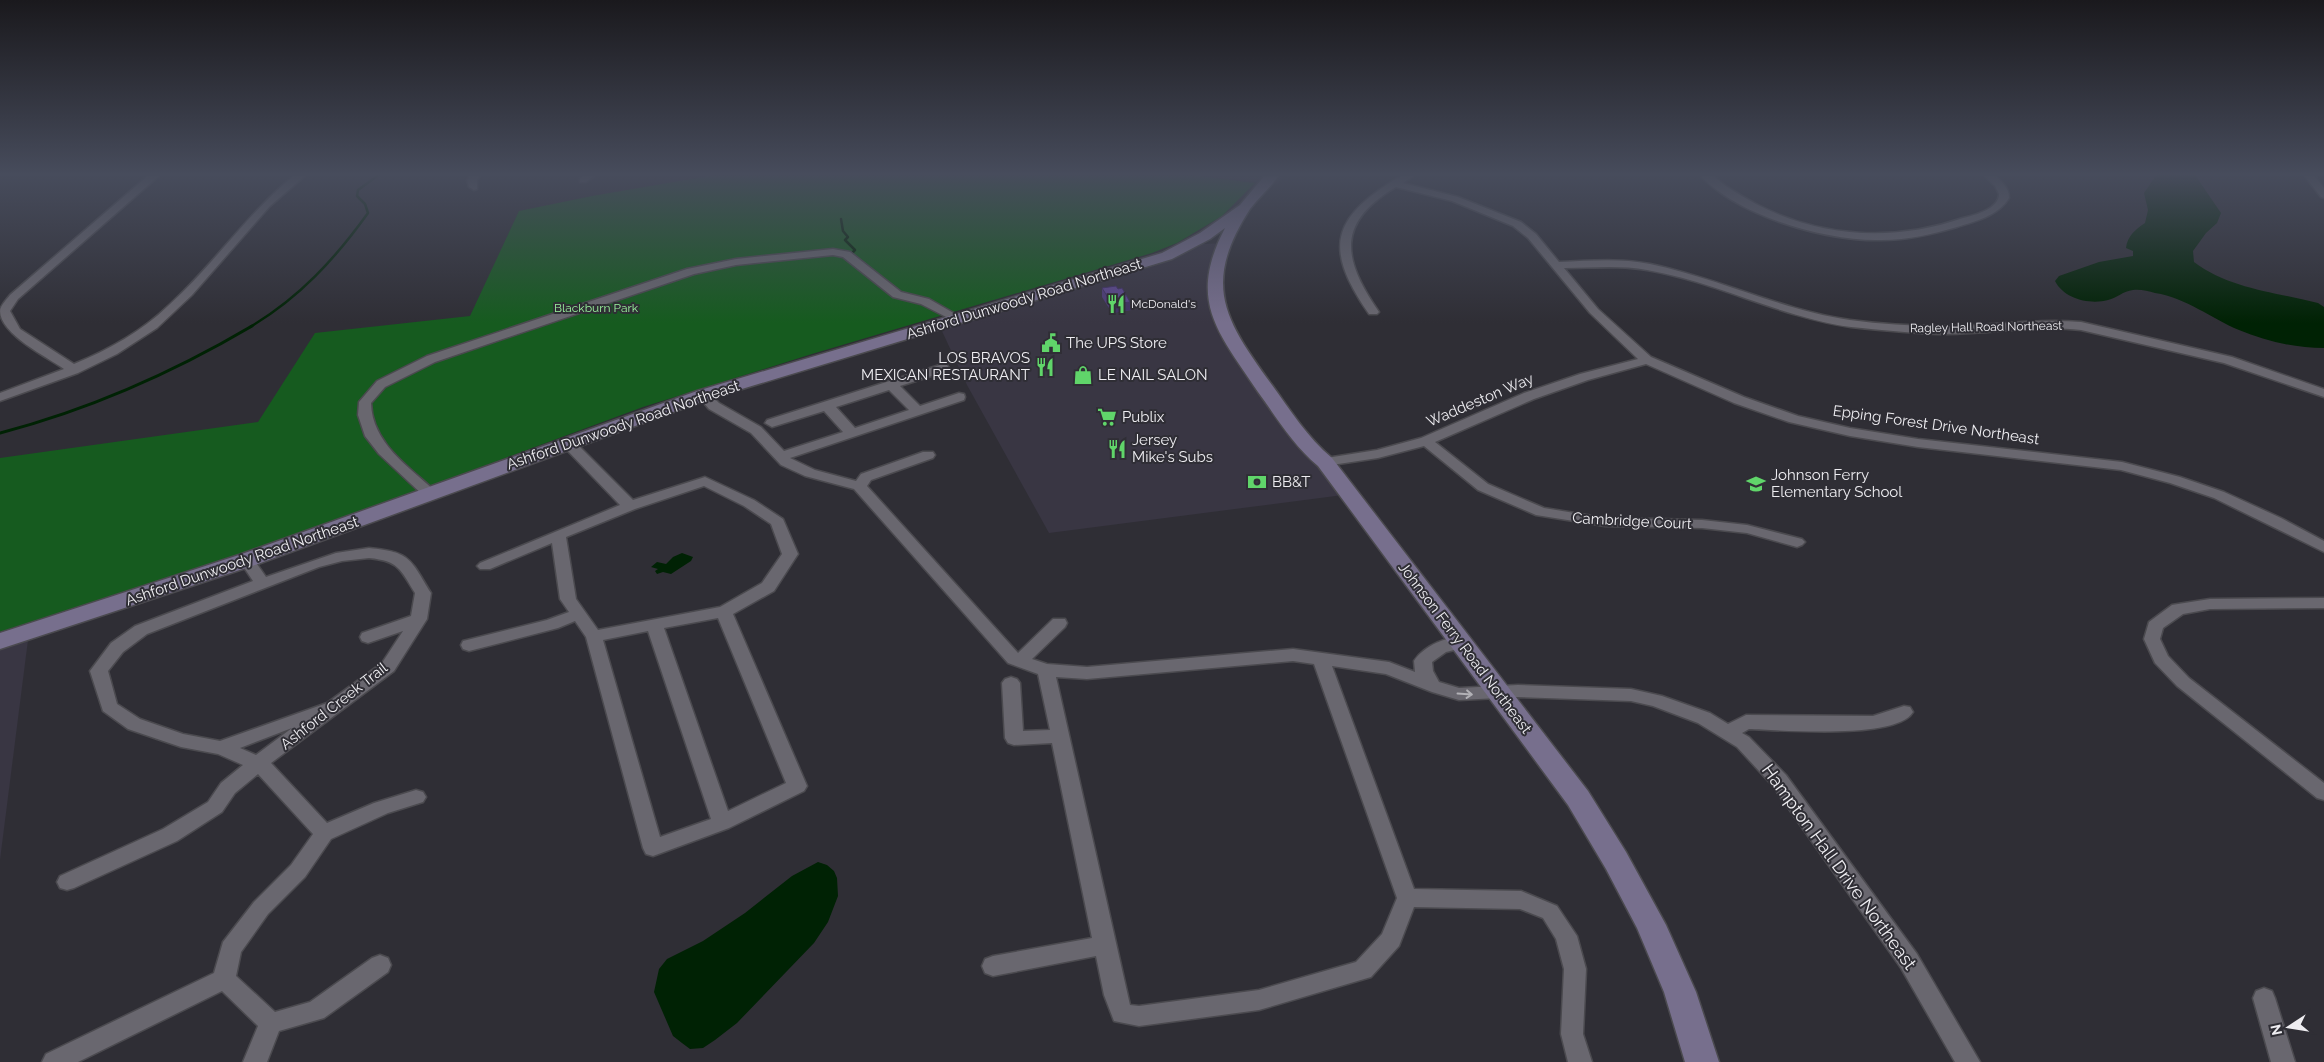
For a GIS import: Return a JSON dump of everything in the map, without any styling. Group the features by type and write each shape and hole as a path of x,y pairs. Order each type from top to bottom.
{"main road":[{"path":"1210,253 1232,224"},
{"path":"1210,253 1232,224"},
{"name":"Ashford Dunwoody Road Northeast","path":"0,641 247,560 703,395 1167,256 1210,253"},
{"name":"Johnson Ferry Road Northeast","path":"1210,253 1216,303 1223,324 1288,421 1325,462 1578,798 1629,883 1678,986 1702,1062"}],"street":[{"path":"74,370 14,331 4,310 14,297 99,224"},
{"path":"0,397 74,370 130,342 173,308 251,224"},
{"path":"1351,224 1347,228 1344,246 1348,267 1362,297 1374,312"},
{"name":"Epping Forest Drive Northeast","path":"1516,224 1532,236 1594,311 1646,360 1739,400 1794,419 1850,432 2122,466 2175,480 2227,499 2276,521 2324,547"},
{"path":"1800,224 1820,230 1869,237 1920,233 1955,224"},
{"path":"430,494 384,451 372,436 364,415 365,402 381,384 431,359 692,271 736,262 784,256 833,252 846,254 897,295 925,301 958,319"},
{"name":"Ragley Hall Road Northeast","path":"1557,265 1629,264 1649,267 1694,278 1753,299 1809,315 1858,324 1941,330 2059,324 2081,326 2228,360 2324,394"},
{"name":"Waddeston Way","path":"1325,462 1378,454 1426,441 1529,396 1584,377 1646,360"},
{"path":"772,423 943,368"},
{"path":"891,385 918,410"},
{"path":"703,395 714,406 756,430 786,462 810,473 859,486 1014,659 1046,670 1087,673 1293,654 1389,668 1423,661 1428,655 1443,646 1461,643"},
{"path":"781,457 959,397"},
{"path":"827,406 852,433"},
{"name":"Cambridge Court","path":"1426,441 1483,487 1541,512 1605,522 1702,524 1747,529 1797,542"},
{"path":"569,444 630,506"},
{"path":"859,486 866,477 928,454"},
{"path":"485,566 630,506 705,481 749,503 778,522 790,554 768,587 724,612 594,636"},
{"path":"558,535 568,599 594,636 653,848 722,823 797,786 724,612"},
{"name":"Ashford Creek Trail","path":"67,882 170,835 215,806 228,788 258,763 388,668 419,619 422,593 406,565 391,555 369,553 341,556 141,630 120,642 105,658 99,671 109,707 134,724 181,740 221,748 258,763 270,773 324,833"},
{"path":"247,560 263,584"},
{"path":"2324,603 2210,604 2178,609 2155,626 2152,639 2161,659 2183,682 2324,793"},
{"path":"469,645 552,624 579,614"},
{"path":"368,637 419,619"},
{"path":"1020,661 1059,623"},
{"path":"654,624 722,823"},
{"path":"1046,670 1116,995 1122,1014 1139,1016 1259,1000 1363,970 1391,939 1407,898 1321,658"},
{"path":"1423,661 1424,672 1432,684"},
{"name":"Hampton Hall Drive Northeast","path":"1389,668 1459,694 1499,691 1631,695 1679,707 1729,732 1759,756 1826,842 1909,961 1968,1062"},
{"path":"1011,683 1014,738 1060,736"},
{"path":"221,748 343,702"},
{"path":"1729,732 1746,722 1873,723 1882,722 1904,712"},
{"path":"224,979 231,949 261,908 298,870 324,833 381,808 416,798"},
{"path":"1407,898 1521,900 1550,912 1566,936 1575,969 1572,1034 1580,1062"},
{"path":"993,966 1105,945"},
{"path":"271,1023 316,1011 380,965"},
{"path":"224,979 271,1023"},
{"path":"54,1062 224,979"},
{"path":"2264,998 2283,1062"},
{"path":"254,1062 271,1023"}],"shaded area":[{"path":"2144,224 2216,224 2206,233 2193,251 2194,262 2208,271 2238,284 2318,303 2324,307 2324,348 2291,345 2259,337 2228,325 2178,299 2150,292 2129,291 2111,299 2093,302 2071,296 2059,287 2055,281 2059,276 2099,262 2133,256 2133,251 2126,248 2132,233"},
{"path":"1227,243 1222,262 1230,327 1279,404 1351,494 1049,533 967,385 941,329 1123,276 1171,260 1202,244"},
{"path":"682,553 693,557 691,561 671,574 663,572 657,574 655,571 658,569 651,567 657,562 666,564 673,557"},
{"path":"28,640 0,860 0,649"},
{"path":"818,862 827,865 834,871 837,878 838,896 828,922 814,943 737,1023 703,1048 690,1049 673,1036 654,992 659,969 667,959 703,941 745,913 792,876"}],"green space":[{"name":"Blackburn Park","path":"513,224 1209,224 1177,243 1152,253 812,354 643,407 244,555 0,632 0,458 258,422 315,333 470,316"}],"building":[{"path":"1116,286 1118,289 1122,288 1130,302 1112,304 1102,288"}],"waterway":[{"path":"250,327 268,316 315,276 343,246 360,224"},
{"path":"842,224 843,231 848,237 845,240 855,250 853,252"},
{"path":"0,433 66,413 130,388 192,359 252,326"}],"place":[{"name":"McDonald's","path":"1116,304"},
{"name":"The UPS Store","path":"1051,343"},
{"name":"LOS BRAVOS MEXICAN RESTAURANT","path":"1045,367"},
{"name":"LE NAIL SALON","path":"1083,375"},
{"name":"Publix","path":"1107,417"},
{"name":"Jersey Mike's Subs","path":"1117,449"},
{"name":"BB&T","path":"1257,482"},
{"name":"Johnson Ferry Elementary School","path":"1756,484"}]}
